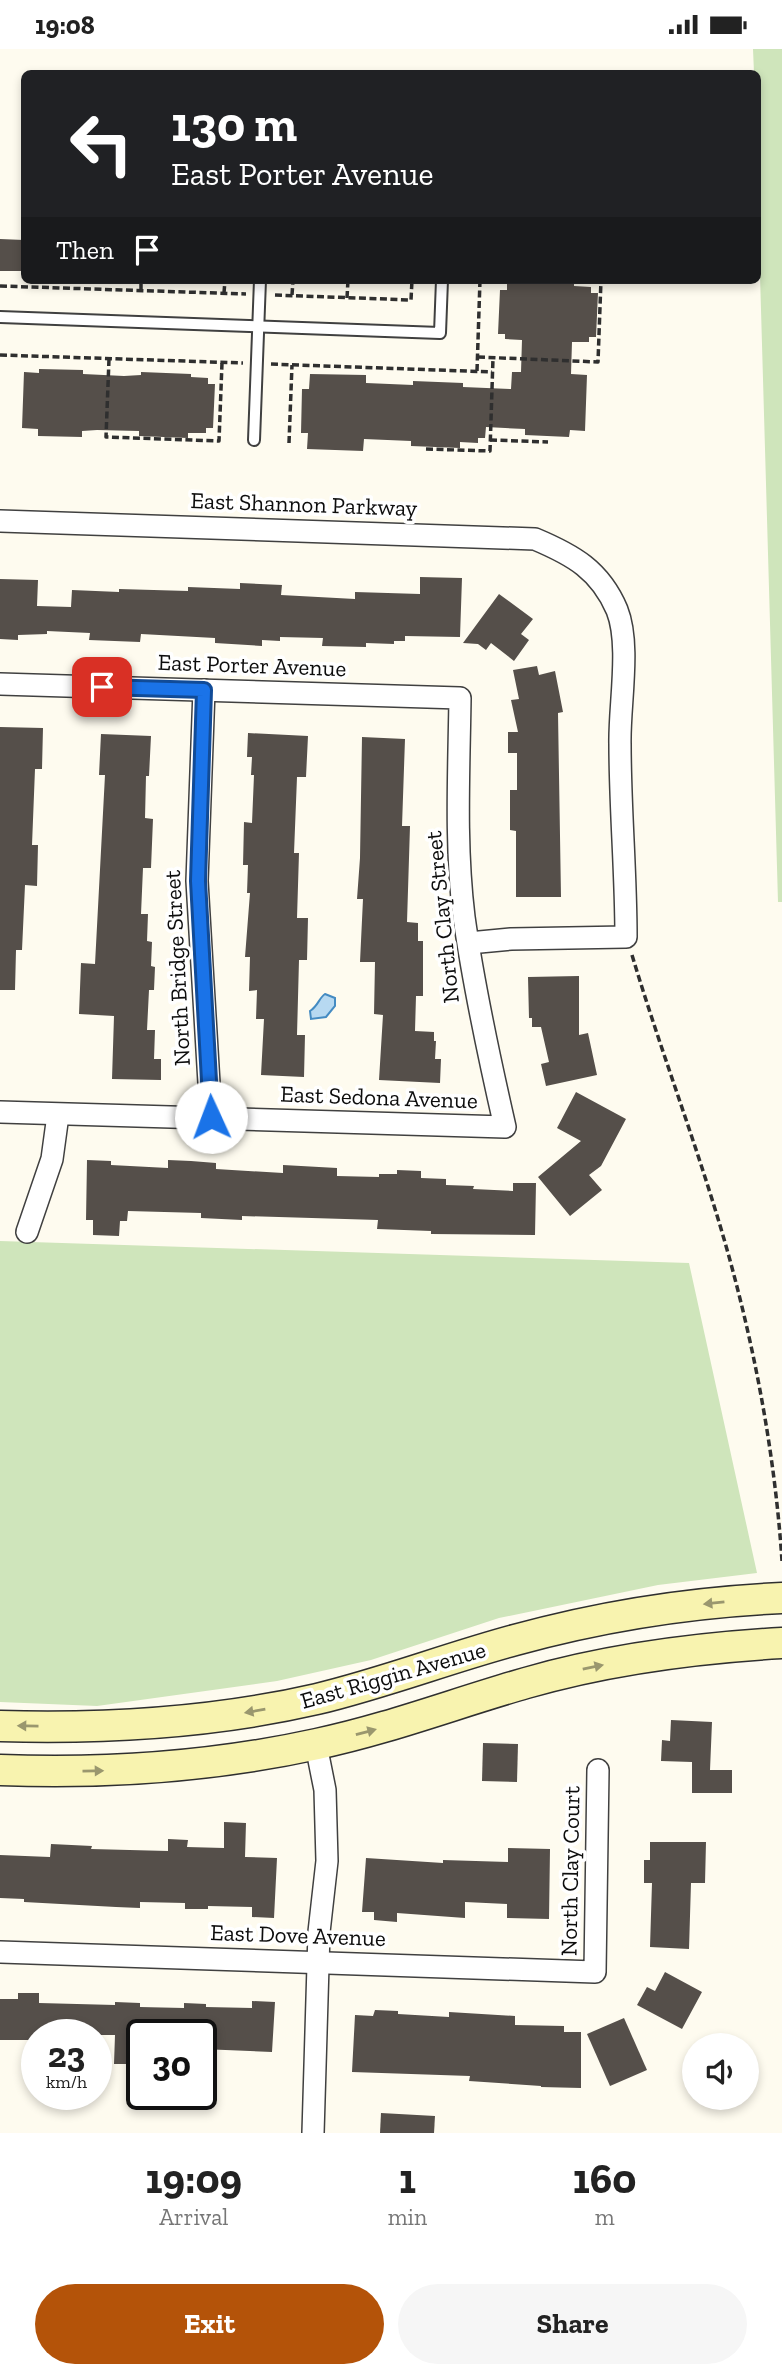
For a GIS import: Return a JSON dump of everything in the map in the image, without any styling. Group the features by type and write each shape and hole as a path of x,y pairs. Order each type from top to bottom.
{"main road":[{"name":"East Riggin Avenue","path":"0,1726 131,1725 246,1713 360,1688 495,1646 586,1623 700,1604 782,1598"},
{"name":"East Riggin Avenue","path":"0,1770 106,1771 247,1757 316,1745 587,1668 679,1652 782,1643"}],"street":[{"name":"East Shannon Parkway","path":"0,521 535,539 568,553 596,576 617,611 623,648 620,740 626,937"},
{"name":"East Porter Avenue","path":"0,684 460,698"},
{"name":"North Bridge Street","path":"204,690 198,893 211,1117"},
{"name":"North Clay Street","path":"460,698 458,809 461,876 477,1005 505,1127"},
{"path":"469,943 511,939 626,937"},
{"name":"East Sedona Avenue","path":"0,1112 505,1127"},
{"path":"27,1232 52,1159 58,1115"},
{"path":"313,2133 318,1962 327,1861 325,1790 316,1745"},
{"name":"North Clay Court","path":"595,1972 598,1770"},
{"name":"East Dove Avenue","path":"0,1952 595,1972"}],"lane":[{"path":"254,440 260,284"},
{"path":"0,317 440,333 442,284"}],"path":[{"path":"141,284 141,291"},
{"path":"224,293 225,284"},
{"path":"292,296 293,284"},
{"path":"347,298 348,284"},
{"path":"0,286 411,300 412,284"},
{"path":"477,371 480,284"},
{"path":"478,357 598,362 601,284"},
{"path":"426,449 490,451 493,358"},
{"path":"109,359 106,437 219,441 222,363"},
{"path":"289,443 292,365"},
{"path":"491,440 548,442"},
{"path":"626,937 728,1254 761,1395 778,1509 782,1561"}],"green space":[{"path":"753,49 782,49 782,902 778,902 760,284 761,70 754,70"},
{"path":"0,1241 689,1263 757,1573 658,1585 499,1618 371,1660 277,1681 97,1706 0,1702"}],"water":[{"path":"325,994 335,998 335,1006 326,1017 311,1019 310,1011"}],"building":[{"path":"0,239 21,240 21,271 0,271"},
{"path":"507,284 574,284 591,287 591,293 598,293 596,337 589,337 589,342 572,342 571,374 587,375 585,431 570,430 569,437 525,435 525,429 486,427 485,438 478,438 478,443 460,442 460,448 411,446 411,441 364,439 363,451 307,449 308,433 301,433 302,389 309,389 310,374 366,375 366,383 463,383 463,387 511,389 512,372 521,372 522,340 505,339 505,334 498,334 500,290 507,290"},
{"path":"39,369 83,370 83,374 124,376 141,375 141,372 191,374 191,377 208,378 208,384 215,384 213,428 206,428 206,433 188,433 188,438 139,436 139,431 97,430 82,431 82,437 38,436 38,429 22,428 24,372 39,373"},
{"path":"420,577 462,578 460,637 405,636 405,641 394,641 394,644 366,643 366,647 322,646 323,638 280,637 280,641 262,640 262,646 215,643 215,638 141,634 140,642 89,640 90,633 47,631 47,634 18,635 18,640 0,639 0,579 38,580 37,606 71,607 72,590 188,591 188,587 240,589 240,583 282,585 281,595 355,599 355,592 420,594"},
{"path":"499,594 533,619 521,634 529,640 514,661 491,643 486,650 478,644 463,643"},
{"path":"537,666 539,675 555,671 563,712 558,713 561,897 516,897 516,831 510,830 510,790 517,790 517,753 508,753 508,732 518,732 511,700 519,699 513,670"},
{"path":"0,727 43,728 42,769 35,769 32,845 38,845 37,886 25,885 22,950 16,950 15,990 0,990"},
{"path":"248,733 308,736 306,777 297,777 294,853 299,853 297,918 308,918 307,960 299,960 297,1035 305,1035 304,1077 261,1075 264,1019 256,1019 257,990 249,991 250,957 245,957 250,893 247,893 248,865 243,865 244,822 252,823 254,775 251,775 252,757 247,757"},
{"path":"101,734 151,736 145,818 153,819 151,868 143,868 141,914 148,914 147,941 152,942 151,966 155,967 154,990 149,990 147,1030 155,1030 154,1059 161,1059 161,1080 112,1079 114,1016 79,1014 81,963 95,964 105,775 99,775"},
{"path":"362,737 405,739 402,826 410,826 407,922 418,923 418,941 423,941 423,996 416,996 415,1031 434,1032 435,1059 441,1059 440,1083 379,1080 383,1015 374,1014 375,962 360,962 363,899 357,899"},
{"path":"579,976 579,1035 588,1033 597,1075 546,1086 541,1064 549,1062 541,1027 532,1027 532,1018 529,1018 528,977"},
{"path":"576,1092 626,1119 601,1166 589,1175 602,1190 570,1216 538,1177 581,1141 557,1128"},
{"path":"87,1160 111,1161 111,1165 168,1168 168,1160 191,1161 216,1163 216,1169 283,1173 283,1165 337,1168 337,1176 379,1177 379,1174 397,1174 397,1170 421,1171 421,1178 446,1179 446,1185 474,1186 473,1189 513,1191 513,1183 536,1183 535,1235 431,1234 431,1231 377,1229 378,1220 242,1216 242,1220 201,1218 201,1213 128,1211 127,1221 120,1221 119,1236 93,1235 93,1220 86,1220"},
{"path":"671,1720 712,1722 710,1770 732,1770 732,1793 692,1793 692,1762 661,1761 662,1740 670,1741"},
{"path":"483,1743 518,1744 517,1782 482,1781"},
{"path":"224,1822 246,1823 245,1857 277,1858 274,1918 252,1917 252,1907 208,1906 208,1909 185,1909 185,1903 140,1902 140,1908 24,1902 24,1899 0,1898 0,1855 50,1857 51,1844 92,1846 91,1849 168,1851 168,1839 188,1840 187,1847 224,1848"},
{"path":"650,1842 706,1842 705,1883 691,1883 689,1949 650,1947 652,1883 644,1883 644,1860 650,1860"},
{"path":"508,1848 550,1849 549,1919 507,1918 507,1904 465,1902 465,1918 397,1913 397,1922 374,1920 374,1912 362,1912 366,1858 443,1863 443,1860 508,1862"},
{"path":"665,1972 702,1992 682,2029 637,2005 647,1987 655,1991"},
{"path":"18,1993 39,1993 39,2003 115,2005 115,2002 140,2003 140,2007 184,2008 184,2003 206,2004 206,2007 252,2008 252,2001 275,2002 272,2052 217,2050 217,2019 126,2019 126,2064 114,2064 115,2035 112,2035 112,2019 21,2019 21,2040 0,2040 0,1999 18,1999"},
{"path":"375,2010 449,2017 449,2012 515,2016 515,2025 564,2026 564,2032 581,2032 581,2088 469,2081 470,2076 352,2072 355,2015 373,2016"},
{"path":"624,2018 647,2070 610,2086 587,2034"},
{"path":"381,2113 435,2116 434,2133 380,2133"}],"route":[{"path":"102,687 204,690 198,881 211,1117"}]}
